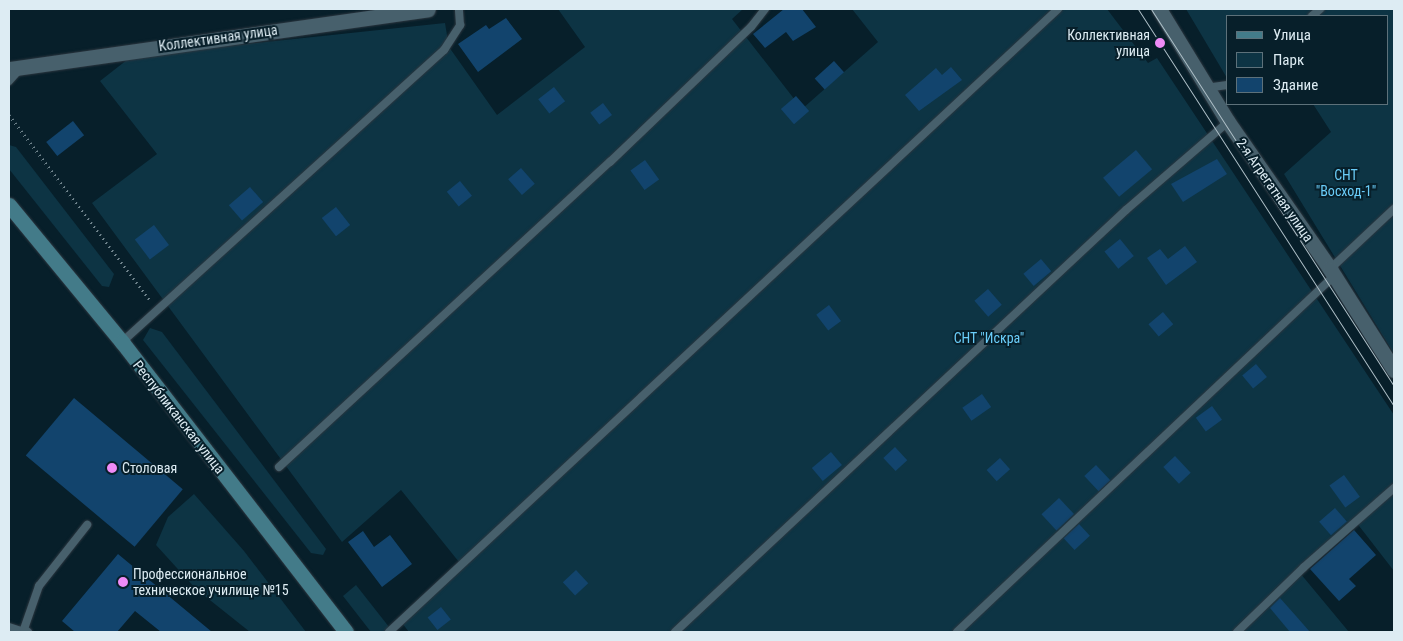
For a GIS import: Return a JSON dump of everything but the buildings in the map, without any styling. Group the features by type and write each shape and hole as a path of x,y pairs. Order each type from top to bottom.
{"main road":[{"name":"Республиканская улица","path":"9,205 122,342 346,632"}],"street":[{"name":"Коллективная улица","path":"9,69 428,9"},
{"name":"2-я Агрегатная улица","path":"1159,9 1228,122 1332,273 1394,370"}],"lane":[{"path":"122,342 444,50 460,25 459,9"},
{"path":"279,467 610,162 751,27 765,9"},
{"path":"389,632 1058,9"},
{"path":"9,81 26,66"},
{"path":"1206,88 1226,85"},
{"path":"675,632 1126,210 1228,122"},
{"path":"957,632 1332,273 1394,209"},
{"path":"1237,632 1304,567 1394,488"},
{"path":"9,627 25,631 40,586 87,525"}],"path":[{"path":"9,115 158,310"}],"green space":[{"name":"СНТ \"Искра\"","path":"558,9 743,9 732,19 802,109 878,42 852,9 1107,9 1148,63 1157,58 1394,415 1394,571 1356,522 1300,573 1349,632 409,632 398,618 459,562 401,490 342,542 92,203 157,154 100,81 132,56 445,23 449,47 497,115 585,47"},
{"name":"СНТ \"Восход-1\"","path":"1186,9 1394,9 1394,354 1284,174 1331,132 1314,105 1388,105 1388,15 1226,15 1226,76"},
{"path":"9,145 16,147 114,274 109,287 102,286 9,169"},
{"path":"150,328 162,332 326,549 323,555 311,553 143,340"},
{"path":"194,494 244,551 306,632 250,632 196,589 156,545 168,517"},
{"path":"356,585 393,632 371,632 343,596"}],"tram line":[{"path":"1138,9 1394,406"},
{"path":"1151,9 1394,386"}],"place":[{"name":"Коллективная улица","path":"1160,43"},
{"name":"Столовая","path":"112,468"},
{"name":"Профессиональное техническое училище №15","path":"123,582"}]}
